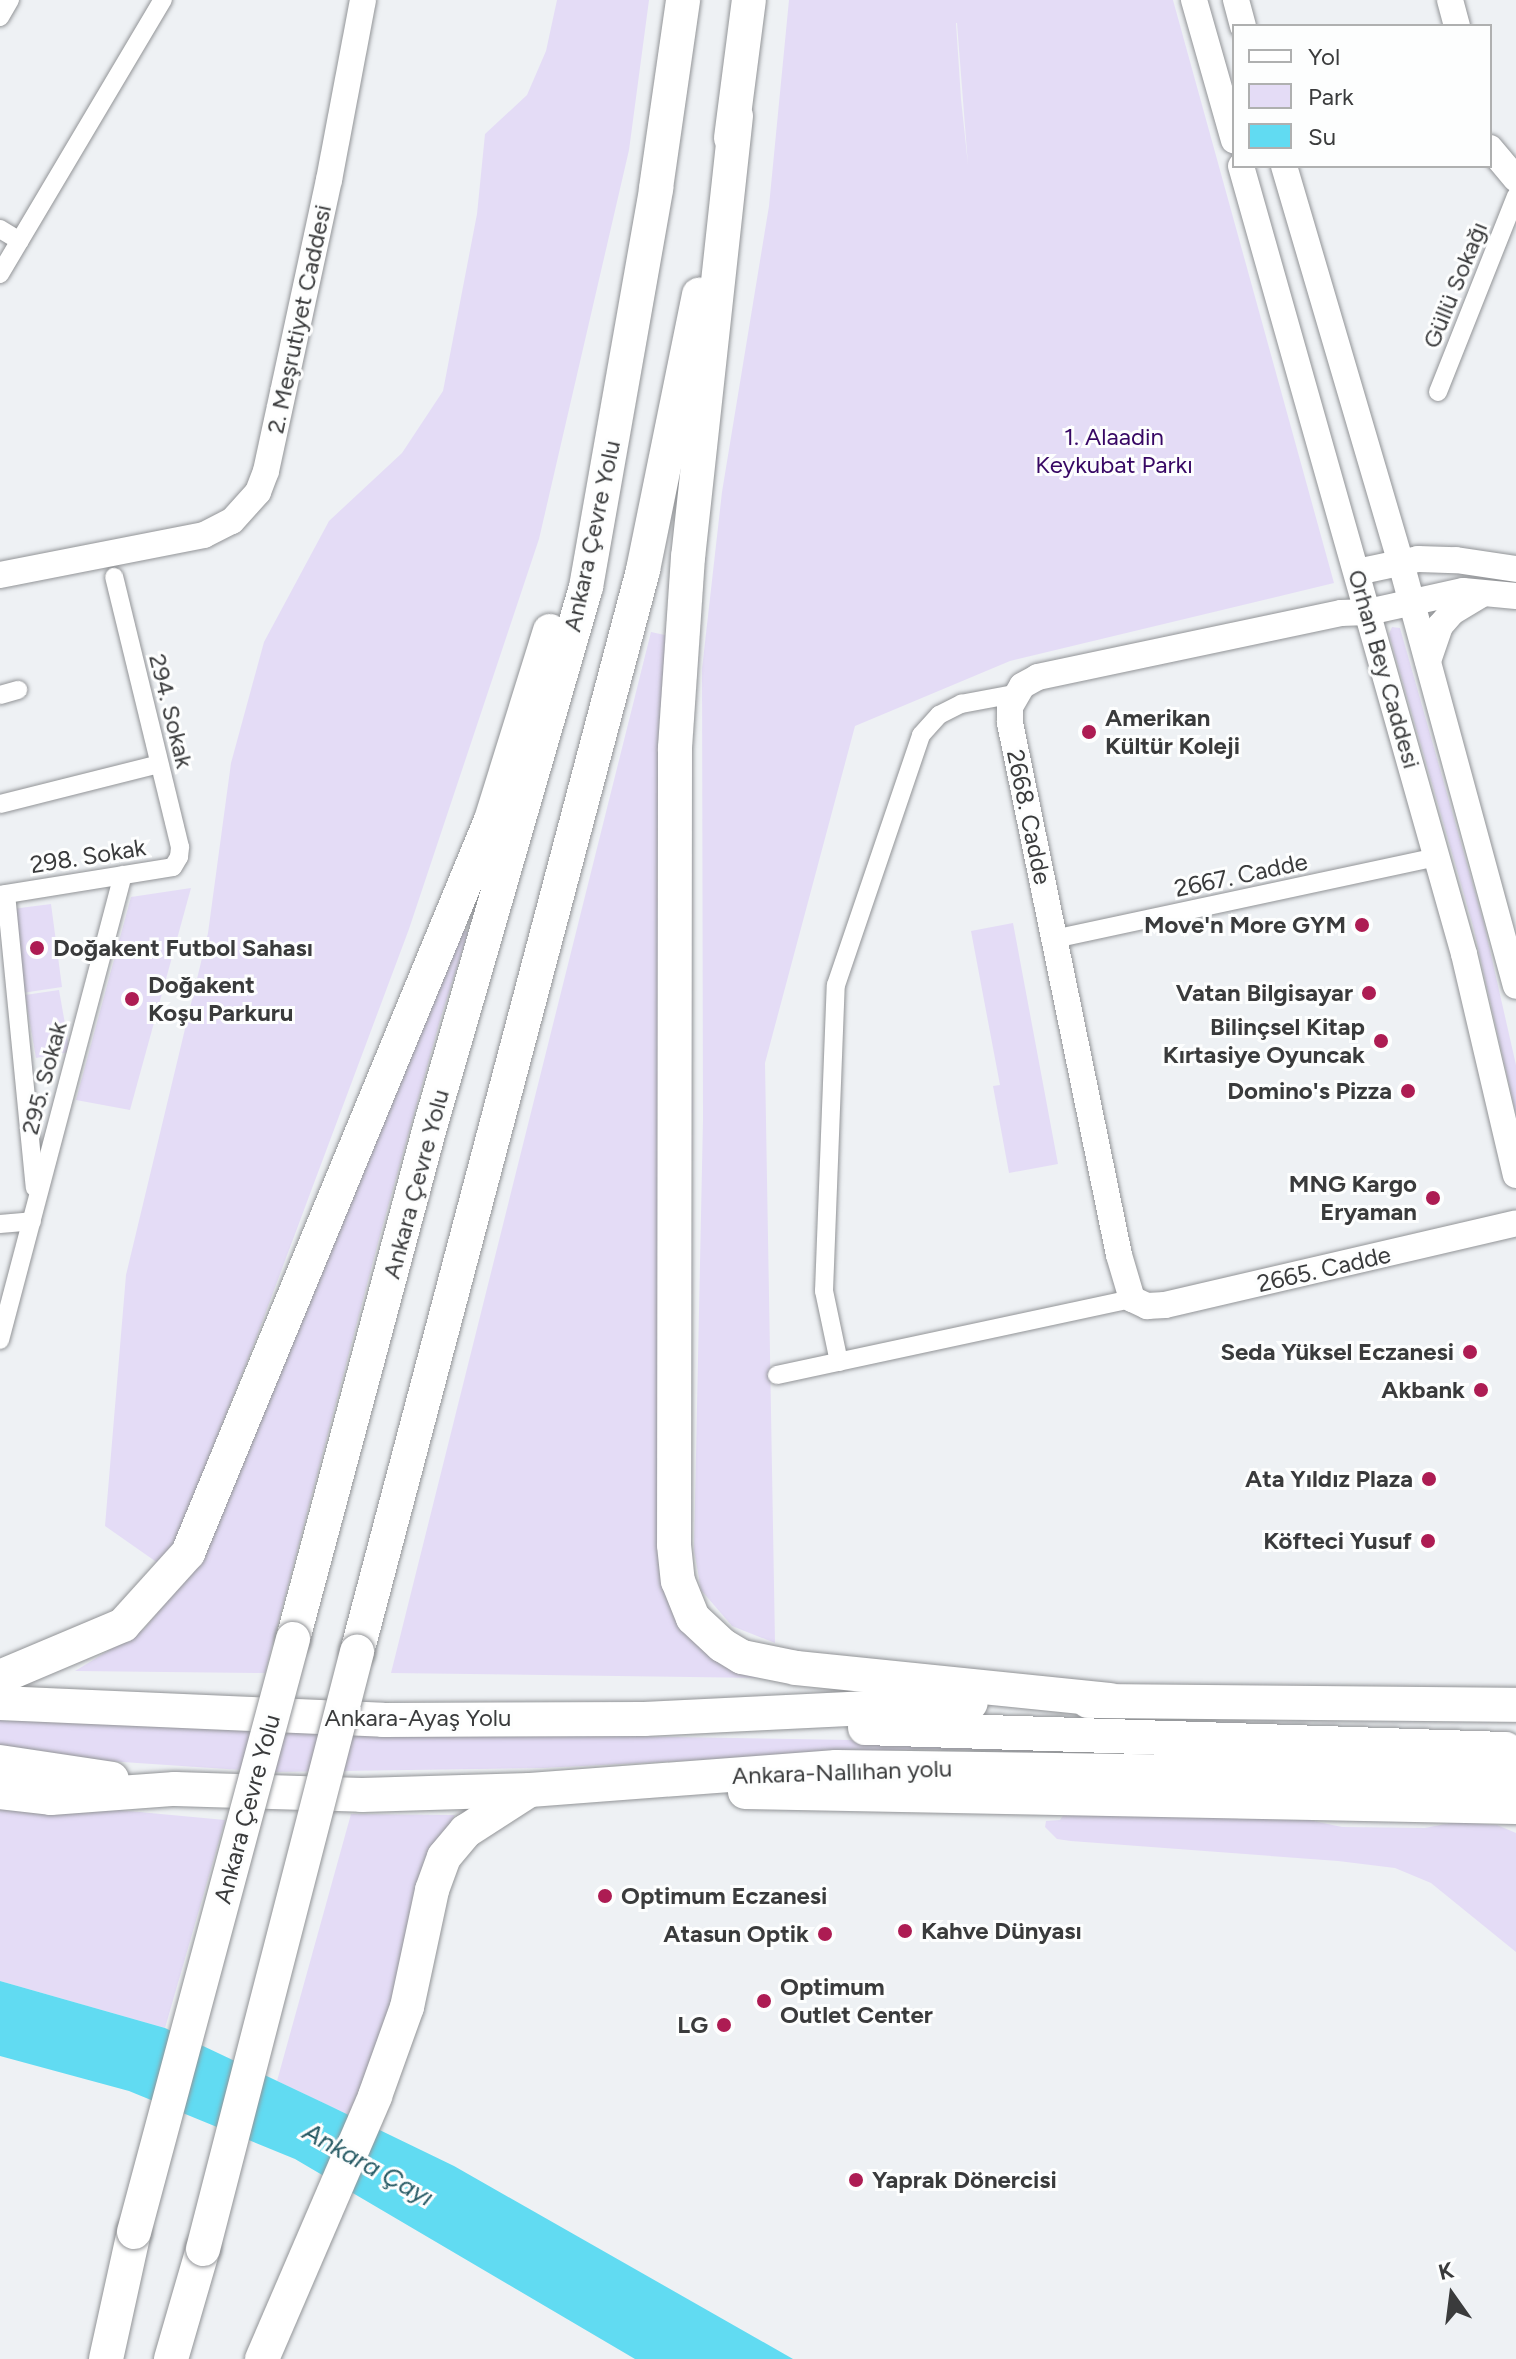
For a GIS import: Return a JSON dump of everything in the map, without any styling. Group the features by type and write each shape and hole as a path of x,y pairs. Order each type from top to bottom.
{"highway":[{"name":"Ankara Çevre Yolu","path":"106,2359 134,2232 430,1127 586,587 656,188 683,0"},
{"path":"749,0 688,557 675,748 674,1545 678,1581 693,1618 714,1639 742,1657 796,1668 1109,1700"},
{"path":"171,2359 203,2249 643,570 736,116"},
{"path":"0,1678 123,1625 188,1553 200,1527 491,820 574,553 656,188"},
{"path":"0,1678 194,1713"},
{"path":"644,1719 1109,1700 1511,1704"},
{"name":"Ankara-Ayaş Yolu","path":"0,1703 383,1720 644,1719"},
{"name":"Ankara-Nallıhan yolu","path":"644,1719 1511,1792"},
{"path":"0,1762 175,1789"},
{"path":"0,1792 51,1798 175,1789 362,1795 617,1784 794,1794 1511,1792"},
{"path":"262,2359 375,2096 407,2007 432,1890 444,1857 466,1831 530,1790"}],"main road":[{"name":"2. Meşrutiyet Caddesi","path":"0,575 102,553 130,551 219,530 246,508 258,492 266,471 329,180 363,0"},
{"path":"1194,0 1232,133"},
{"path":"1236,0 1242,24"},
{"path":"1450,0 1456,24"},
{"path":"1492,150 1516,179"},
{"name":"Orhan Bey Caddesi","path":"1242,168 1464,954 1516,1175"},
{"name":"Orhan Bey Caddesi","path":"1285,168 1401,563 1516,986"},
{"name":"2. Meşrutiyet Caddesi","path":"0,589 108,565 130,551"},
{"path":"1357,572 1401,563 1456,560 1516,569"},
{"path":"1014,694 1038,677 1341,613 1368,612 1463,591 1489,591 1516,596"},
{"path":"1428,661 1433,642 1452,612 1467,600 1489,591"},
{"name":"2668. Cadde","path":"1014,694 1010,723 1119,1255 1132,1299"},
{"name":"2665. Cadde","path":"1132,1299 1147,1306 1165,1305 1516,1223"}],"street":[{"path":"0,17 10,0"},
{"path":"0,274 163,0"},
{"name":"Güllü Sokağı","path":"1438,392 1516,196"},
{"path":"0,229 20,241"},
{"name":"294. Sokak","path":"114,577 180,847 179,857"},
{"path":"839,1362 824,1291 836,985 921,735 939,715 961,704 1014,694"},
{"path":"0,804 159,764"},
{"name":"298. Sokak","path":"3,895 173,867 179,857"},
{"name":"2667. Cadde","path":"1054,939 1437,857"},
{"name":"295. Sokak","path":"0,1340 9,1276 34,1212 123,875"},
{"path":"0,1224 34,1212 3,895"},
{"path":"777,1375 1132,1299"}],"green space":[{"path":"557,0 649,0 629,150 539,539 409,929 252,1349 165,1568 105,1526 126,1275 208,933 231,763 264,642 329,521 402,453 443,391 477,214 485,134 527,95 546,51"},
{"name":"1. Alaadin Keykubat Parkı","path":"789,0 1173,0 1334,583 1010,661 855,726 765,1063 775,1643 732,1626 701,1590 694,1550 703,1120 702,669 722,492 769,206","holes":["957,23 968,165 961,99"]},
{"path":"1392,627 1400,628 1484,924 1516,1065 1516,1114 1473,926 1389,634"},
{"path":"651,632 669,636 664,1587 763,1678 391,1673"},
{"name":"Doğakent Koşu Parkuru","path":"191,888 130,1110 76,1100 131,897"},
{"name":"Doğakent Futbol Sahası","path":"51,904 62,987 22,993 12,909"},
{"path":"1013,923 1058,1164 1009,1173 993,1086 1000,1085 971,931"},
{"path":"452,926 468,932 379,1239 265,1673 75,1671 144,1629 168,1600"},
{"path":"59,990 70,1052 36,1058 25,995"},
{"path":"0,1720 382,1732 1507,1751 1507,1758 918,1749 543,1768 271,1772 78,1759 0,1749"},
{"path":"0,1799 225,1820 165,2028 0,1981"},
{"path":"351,1814 455,1815 431,1856 400,1986 355,2118 277,2081"},
{"path":"1064,1814 1309,1820 1342,1827 1425,1828 1455,1822 1497,1825 1516,1833 1516,1952 1431,1883 1395,1868 1057,1839 1045,1827 1046,1821 1060,1820"}],"water":[{"name":"Ankara Çayı","path":"0,1981 165,2028 328,2105 454,2166 793,2359 635,2359 295,2159 129,2091 0,2056"}],"place":[{"name":"Amerikan Kültür Koleji","path":"1089,732"},
{"name":"Move'n More GYM","path":"1362,925"},
{"name":"Doğakent Futbol Sahası","path":"37,948"},
{"name":"Vatan Bilgisayar","path":"1369,993"},
{"name":"Doğakent Koşu Parkuru","path":"132,999"},
{"name":"Bilinçsel Kitap Kırtasiye Oyuncak","path":"1381,1041"},
{"name":"Domino's Pizza","path":"1408,1091"},
{"name":"MNG Kargo Eryaman","path":"1433,1198"},
{"name":"Seda Yüksel Eczanesi","path":"1470,1352"},
{"name":"Akbank","path":"1481,1390"},
{"name":"Ata Yıldız Plaza","path":"1429,1479"},
{"name":"Köfteci Yusuf","path":"1428,1541"},
{"name":"Optimum Eczanesi","path":"605,1896"},
{"name":"Kahve Dünyası","path":"905,1931"},
{"name":"Atasun Optik","path":"825,1934"},
{"name":"Optimum Outlet Center","path":"764,2001"},
{"name":"LG","path":"724,2025"},
{"name":"Yaprak Dönercisi","path":"856,2180"}]}
